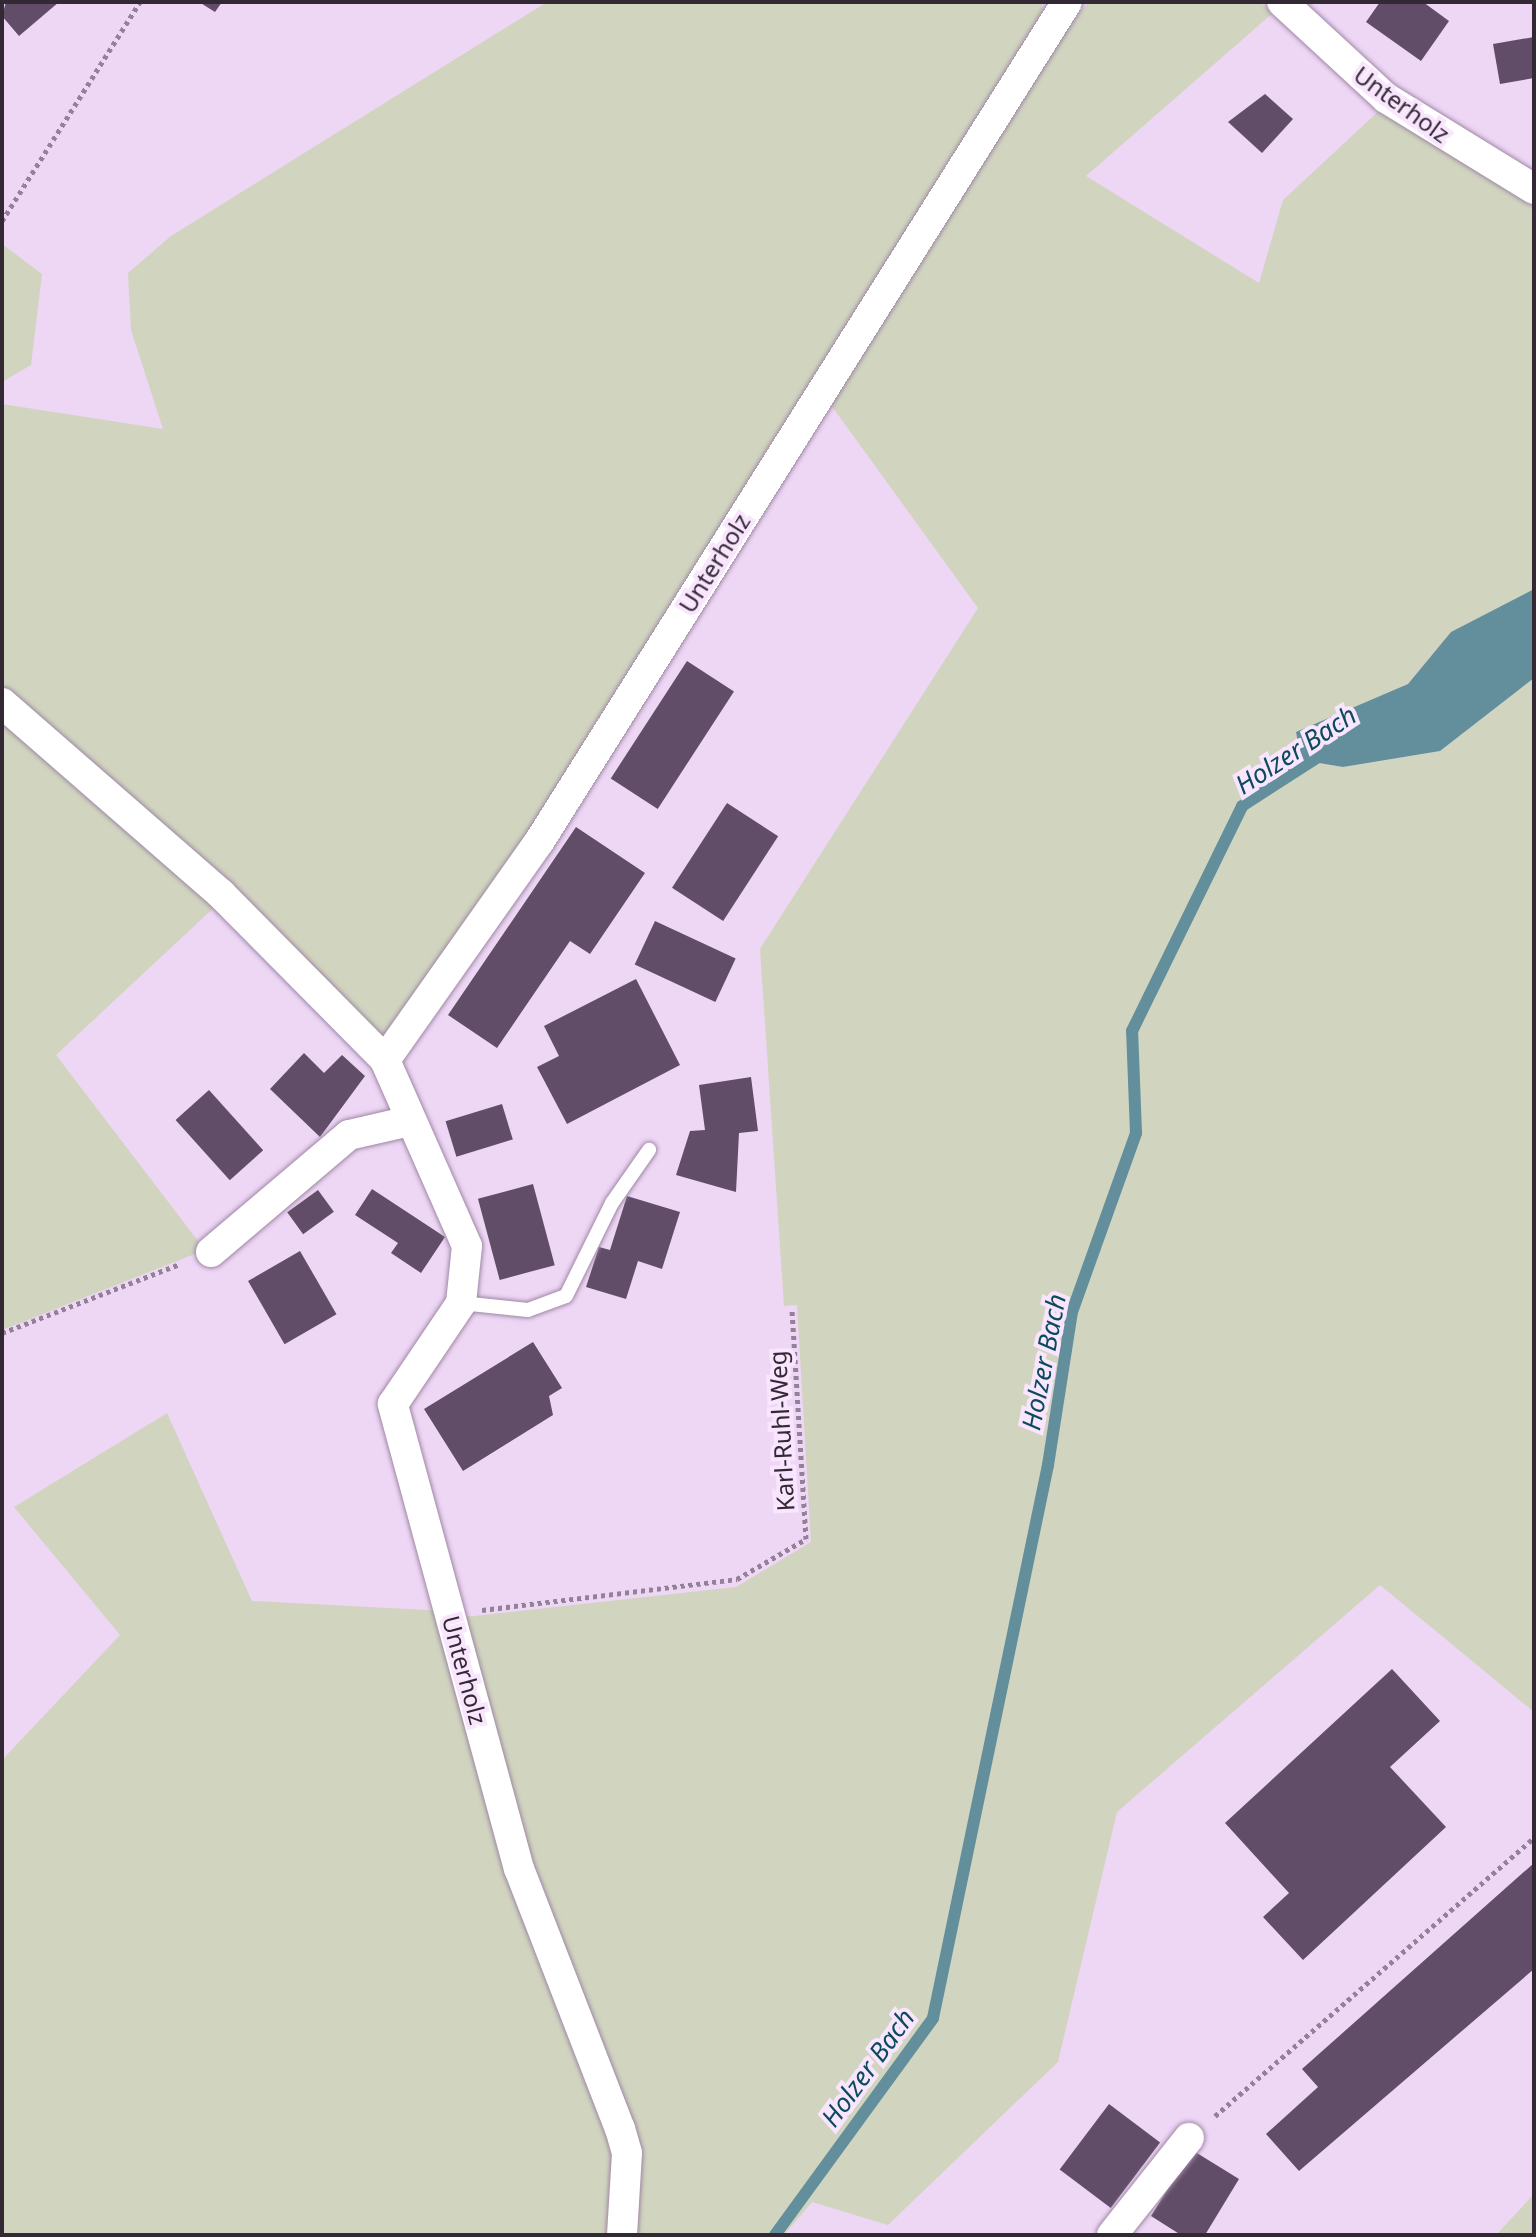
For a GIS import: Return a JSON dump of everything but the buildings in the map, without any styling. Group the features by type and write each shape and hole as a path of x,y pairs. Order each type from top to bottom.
{"street":[{"name":"Unterholz","path":"622,2235 627,2153 519,1869 393,1404 461,1303 467,1246 444,1183 410,1121 385,1060 539,842 1067,2"},
{"name":"Unterholz","path":"1282,2 1386,98 1534,189"},
{"path":"2,703 221,894 385,1060"},
{"path":"211,1252 349,1135 410,1121"},
{"path":"1112,2235 1189,2138"}],"lane":[{"path":"461,1303 528,1310 566,1296 612,1203 649,1150"}],"path":[{"path":"2,221 140,2"},
{"path":"2,1333 211,1252"},
{"name":"Karl-Ruhl-Weg","path":"519,1605 737,1579 806,1539 792,1308"},
{"path":"1189,2138 1534,1838"}],"green space":[{"path":"547,2 1042,2 1043,12 752,486 385,1052 2,694 2,404 163,429 131,330 128,273 171,236"},
{"path":"1089,2 1259,2 1273,13 1086,176 1259,283 1283,200 1383,107 1534,206 1534,589 1451,632 1408,684 1296,733 1301,760 1343,767 1440,751 1534,678 1534,1712 1380,1585 1117,1812 1058,2062 888,2225 812,2202 784,2235 628,2235 633,2152 524,1868 456,1618 736,1587 811,1542 797,1305 784,1306 760,949 978,608 828,401 1061,34"},
{"path":"2,244 42,274 31,365 2,382"},
{"path":"2,708 221,901 56,1055 205,1250 2,1330"},
{"path":"167,1413 252,1601 446,1611 623,2157 617,2235 2,2235 2,1760 120,1635 14,1507"},
{"path":"1534,2194 1534,2235 1496,2235"}],"water":[{"path":"1534,589 1534,678 1440,751 1343,767 1301,760 1296,732 1408,684 1451,632"}],"waterway":[{"name":"Holzer Bach","path":"775,2235 933,2018 1048,1465 1072,1312 1136,1133 1132,1031 1242,806 1321,755"}]}
